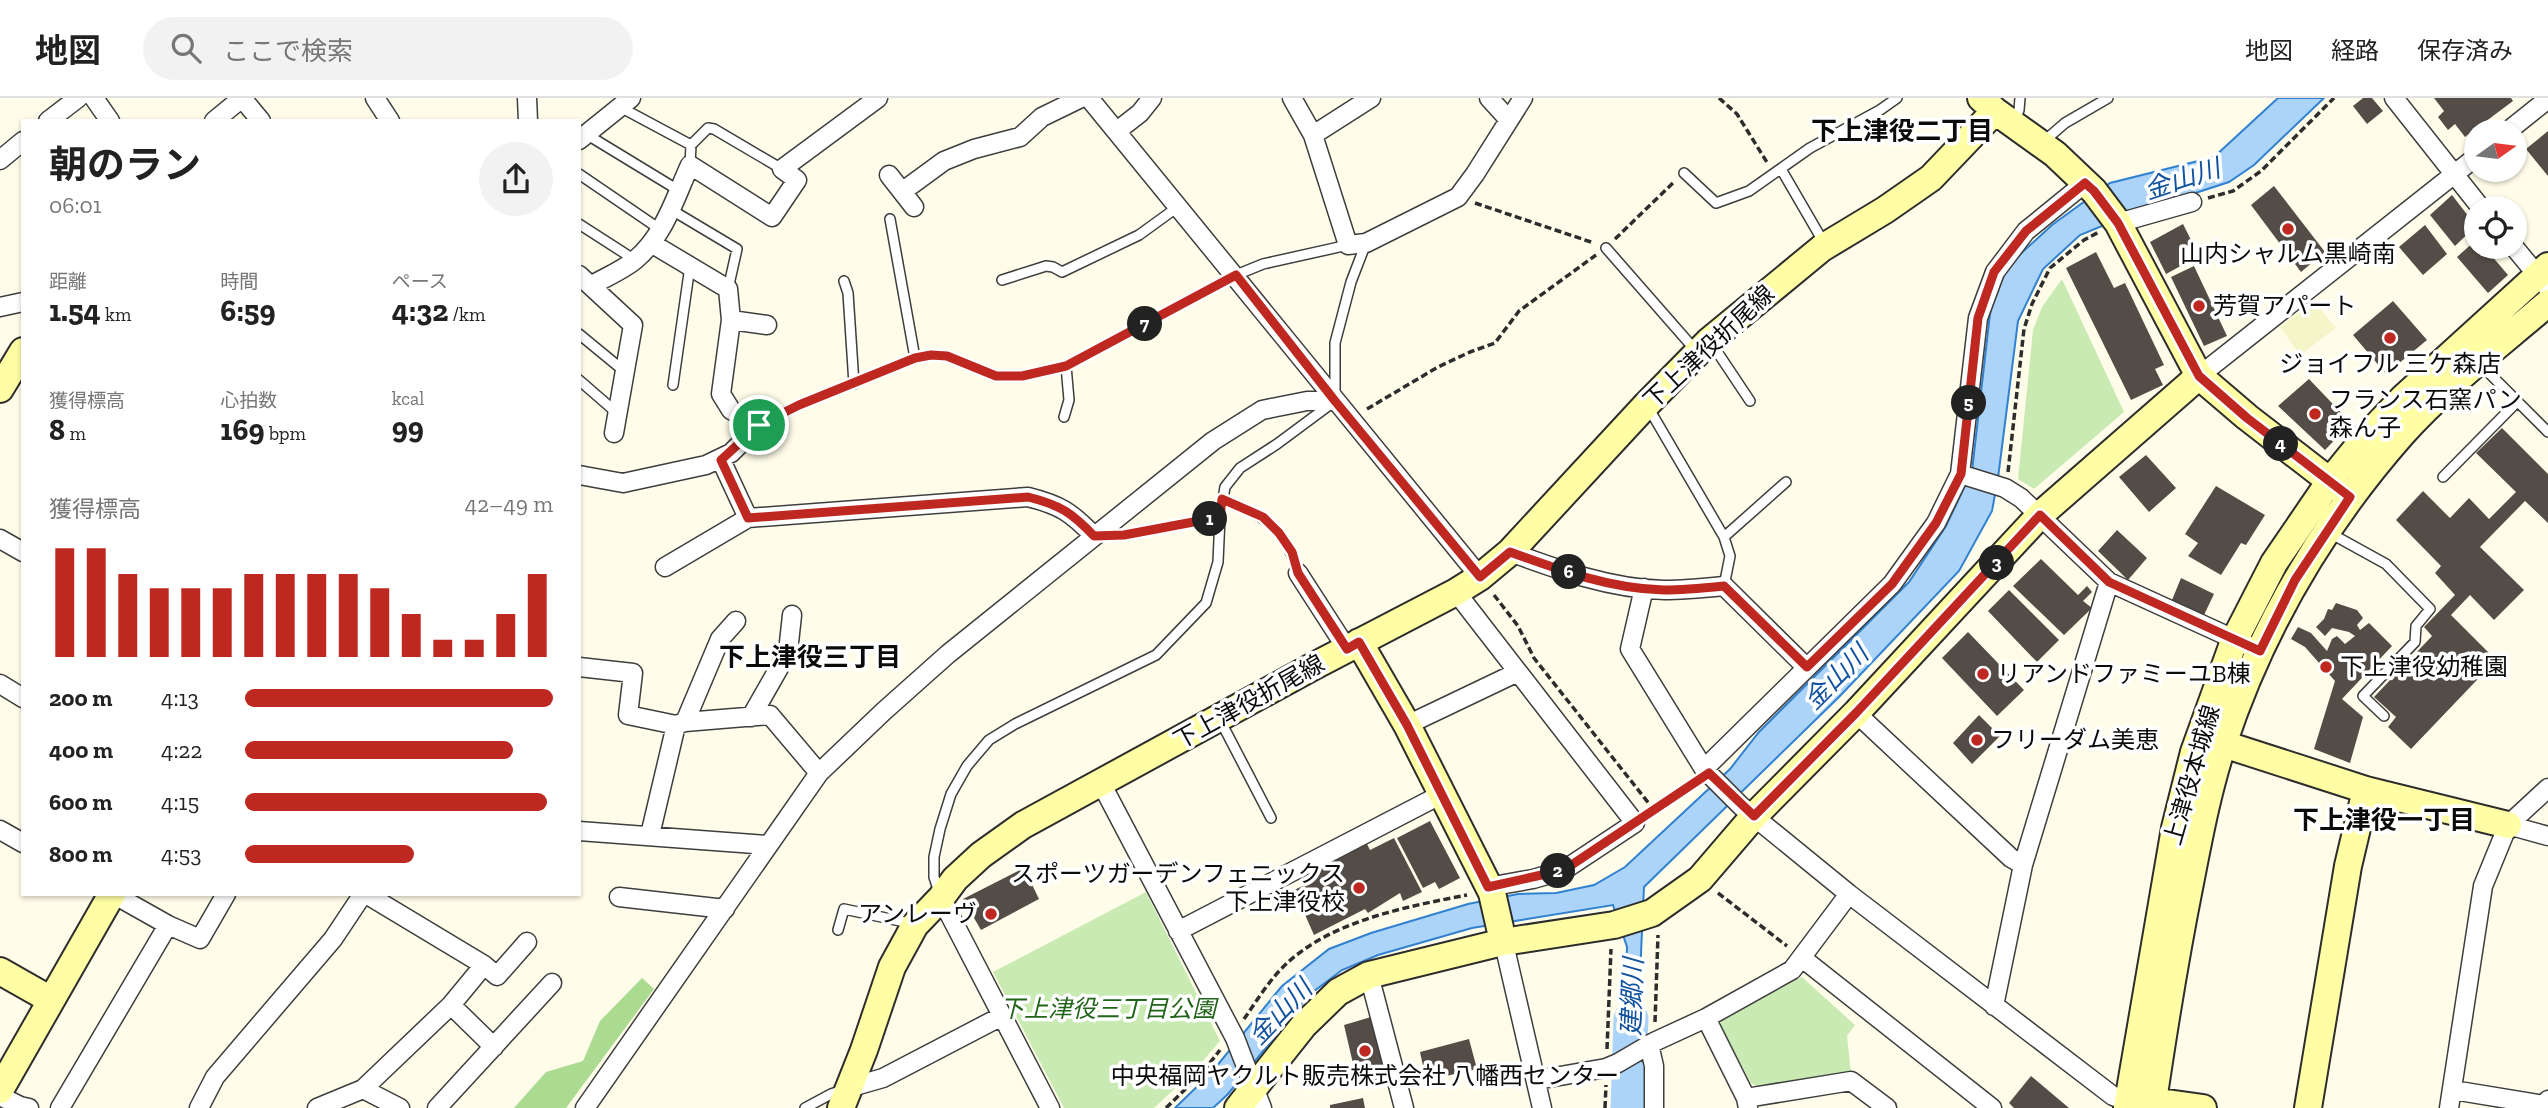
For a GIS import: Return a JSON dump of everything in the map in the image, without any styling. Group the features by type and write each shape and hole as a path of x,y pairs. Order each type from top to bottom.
{"street":[{"path":"51,119 78,98"},
{"path":"94,98 109,119"},
{"path":"216,119 242,98 259,119"},
{"path":"375,98 389,119"},
{"path":"527,98 528,119"},
{"path":"614,433 632,325 586,280 635,260 656,237 690,165 772,217 797,180 782,169 878,98"},
{"path":"904,191 944,160 1020,137 1042,117 1081,98"},
{"path":"1089,98 1480,577"},
{"path":"1117,131 1140,113 1153,98"},
{"path":"1292,98 1312,135 1348,244 1366,243 1458,197 1523,98"},
{"path":"1312,135 1371,98"},
{"path":"1489,98 1509,120"},
{"path":"2394,98 2472,196"},
{"path":"2523,119 2548,99"},
{"path":"583,137 625,103"},
{"path":"1996,111 2041,143 2090,187 2199,376 2247,418 2340,489"},
{"name":"下上津役折尾線","path":"845,1098 892,967 915,925 941,898 954,879 981,855 1010,833 1480,577 1510,552 1703,346 1826,246 1885,211 1931,178 1996,111"},
{"path":"1,158 21,143"},
{"path":"1238,1108 1257,1091 1304,1025 1338,992 1369,975 1502,935 1611,925 1655,911 1700,879 1748,811 1856,713 2040,515 2199,376 2464,167"},
{"path":"889,175 914,207"},
{"path":"1709,774 1807,667 1892,584 1936,523 1961,474 1978,318 1994,272 2026,231 2090,187"},
{"path":"2113,225 2192,202"},
{"path":"581,475 623,483 706,466 721,460 759,425 732,410 721,394 731,320 728,289 690,265 656,237"},
{"path":"2527,259 2545,276"},
{"name":"上津役本城線","path":"2211,740 2295,580 2326,531 2340,489 2382,418 2545,276"},
{"path":"0,307 21,302"},
{"name":"上津役本城線","path":"2140,1105 2177,949 2203,818 2211,740 2234,641 2274,563 2340,489 2548,303"},
{"path":"731,320 767,326"},
{"path":"0,389 21,354"},
{"path":"585,1108 819,773 948,654 1213,441 1262,410 1307,401 1335,401"},
{"path":"721,460 748,518"},
{"path":"1961,474 2005,488 2021,498 2109,582 2260,651"},
{"path":"665,567 748,518 1028,497 1057,505 1075,516 1094,536"},
{"path":"0,539 21,551"},
{"path":"1510,552 1555,569 1644,589 1688,590 1724,586 1807,667"},
{"path":"1298,573 1353,646 1407,725 1490,890 1542,1108"},
{"path":"1994,1006 2023,865 2109,582"},
{"path":"1644,589 1630,649 1709,774 1748,811 1849,894 2113,1096 2140,1105 2203,1108"},
{"path":"1456,592 1635,823 1564,870 1490,890"},
{"path":"751,717 788,652 792,615"},
{"path":"650,835 681,724 720,639 736,621"},
{"path":"581,667 633,673 628,715 681,724 770,715 819,773"},
{"path":"1407,725 1518,672"},
{"path":"0,684 21,697"},
{"path":"1856,713 2011,858 2023,865"},
{"path":"2211,740 2366,790 2548,836"},
{"path":"1101,783 1234,1036 1257,1091"},
{"path":"2449,1108 2483,886 2508,825 2548,788"},
{"path":"2308,1108 2348,866 2366,790"},
{"path":"1178,931 1442,794"},
{"path":"0,830 21,842"},
{"path":"581,831 768,845"},
{"path":"1537,1080 1612,1066 1792,970 1849,894"},
{"path":"0,1090 111,896"},
{"path":"116,896 200,939 225,896"},
{"path":"199,1108 215,1077 333,939 364,896"},
{"path":"368,896 484,965 497,976 527,942"},
{"path":"619,897 725,909"},
{"path":"941,898 1050,1108"},
{"path":"60,1108 168,925"},
{"path":"1802,958 1992,1108"},
{"path":"317,1108 363,1089 452,1005 484,965"},
{"path":"0,971 51,1000"},
{"path":"1369,975 1404,1108"},
{"path":"438,1108 552,983"},
{"path":"452,1005 494,1047"},
{"path":"845,1098 1002,1016"},
{"path":"1706,1018 1747,1103 1851,1081 1887,1108"},
{"path":"1648,1045 1654,1066 1654,1108"},
{"path":"363,1089 400,1108"},
{"path":"2453,1090 2546,1104"},
{"path":"0,1096 29,1108"}],"lane":[{"path":"1684,173 1716,203 1749,191 1810,148 1896,98"},
{"path":"1996,111 2019,110 2020,98"},
{"path":"2041,143 2065,123 2108,98"},
{"path":"625,103 691,145"},
{"path":"690,165 691,145 708,128 782,169"},
{"path":"583,137 678,190"},
{"path":"1777,172 1826,246"},
{"path":"581,176 656,237"},
{"path":"1002,281 1046,267 1062,272 1139,236 1179,206"},
{"path":"670,209 737,248 728,289"},
{"path":"890,219 915,358"},
{"path":"581,225 635,260"},
{"path":"941,898 934,877 934,857 940,829 951,794 967,766 989,740 1015,723 1156,655 1206,603 1218,562 1220,517 1225,487 1240,468 1335,401 1335,343 1351,282 1366,243"},
{"path":"759,425 799,405 915,358 947,356 996,376 1022,376 1066,366 1236,275 1263,264 1348,244"},
{"path":"1606,248 1703,346 1750,401"},
{"path":"673,385 690,265"},
{"path":"844,281 848,293 854,384"},
{"path":"581,336 625,372"},
{"path":"2479,362 2548,432"},
{"path":"1064,418 1069,400 1066,366"},
{"path":"581,382 617,413"},
{"path":"2443,477 2518,401"},
{"path":"1647,404 1724,537 1730,556 1724,586"},
{"path":"1724,537 1786,482"},
{"path":"1222,499 1263,517 1279,533 1292,552 1298,573"},
{"path":"1094,536 1124,535 1220,517"},
{"path":"2326,531 2386,565 2430,609 2416,626 2415,642 2363,695 2384,716"},
{"path":"1219,719 1271,818"},
{"path":"838,930 845,905 915,925"},
{"path":"805,1108 831,1094 845,1098"}],"path":[{"path":"1719,98 1737,114 1777,172"},
{"path":"2192,202 2233,191 2260,171 2334,98"},
{"path":"1351,420 1438,368 1495,343 1519,311 1606,248 1684,173"},
{"path":"1458,197 1606,248"},
{"path":"2005,488 2011,457 2024,328 2032,303 2050,268 2084,240 2113,225"},
{"path":"1480,577 1518,626 1534,658 1654,810"},
{"path":"1635,823 1709,774"},
{"path":"1700,879 1802,958"},
{"path":"1166,1108 1202,1073 1234,1036 1283,967 1315,943 1379,915 1427,902 1490,890"},
{"path":"1648,1045 1655,911"},
{"path":"1605,1108 1612,1066 1611,925"}],"green space":[{"path":"2062,279 2124,412 2034,489 2018,479 2033,330 2042,307"},
{"path":"2314,301 2336,328 2300,355 2280,327"},
{"name":"下上津役三丁目公園","path":"1146,892 1220,1041 1194,1071 1154,1108 1064,1108 993,972"},
{"path":"1802,977 1855,1025 1847,1036 1851,1073 1761,1088 1751,1083 1721,1027 1721,1019"},
{"path":"642,978 654,989 566,1108 514,1108 546,1072 583,1061 600,1021"}],"water":[{"name":"金山川","path":"2278,98 2324,98 2254,165 2229,182 2131,214 2080,235 2043,269 2018,321 1992,511 1959,571 1839,697 1644,887 1637,1042 1623,1049 1627,947 1613,905 1472,928 1378,955 1342,970 1309,995 1228,1094 1213,1108 1175,1108 1211,1073 1282,986 1329,949 1371,933 1468,904 1518,894 1556,893 1594,885 1625,867 1730,769 1759,732 1909,582 1946,526 1972,471 1990,314 1998,281 2016,258 2052,225 2110,183 2214,157"}],"building":[{"path":"2363,98 2372,98 2383,111 2367,124 2353,106"},
{"path":"2434,98 2511,98 2513,101 2489,119 2464,119 2464,136 2455,124 2448,130 2438,117 2444,111"},
{"path":"2548,131 2548,176 2527,150"},
{"name":"山内シャルム黒崎南","path":"2274,186 2325,252 2301,272 2251,205"},
{"path":"2452,195 2464,210 2464,237 2455,246 2430,215"},
{"path":"2183,224 2199,256 2166,274 2150,242"},
{"path":"2425,225 2447,254 2423,275 2399,247"},
{"path":"2464,251 2464,259 2494,259 2508,275 2488,293 2457,257"},
{"path":"2096,252 2114,288 2125,283 2164,365 2155,369 2163,385 2131,400 2066,268"},
{"name":"芳賀アパート","path":"2194,266 2227,336 2204,346 2171,277"},
{"name":"ジョイフル 三ケ森店","path":"2393,301 2427,340 2386,374 2353,335"},
{"name":"フランス石窯パン 森ん子","path":"2309,379 2351,423 2325,450 2278,406"},
{"path":"2502,428 2548,474 2548,523 2525,501 2480,547 2524,590 2494,620 2470,595 2451,615 2496,660 2411,749 2388,727 2396,717 2374,697 2432,636 2424,627 2455,595 2435,573 2441,566 2396,520 2423,491 2450,518 2469,498 2489,519 2516,492 2476,453"},
{"path":"2146,455 2176,488 2149,512 2119,477"},
{"path":"2216,486 2265,515 2246,545 2241,543 2221,575 2188,556 2198,543 2185,534"},
{"path":"2117,530 2147,558 2128,580 2098,551"},
{"path":"2041,559 2078,595 2087,586 2092,592 2083,601 2092,608 2064,635 2013,586"},
{"path":"2181,578 2214,594 2204,615 2172,600"},
{"path":"2009,590 2059,640 2037,662 1988,611"},
{"path":"2336,603 2357,610 2363,618 2357,625 2360,630 2369,623 2392,646 2342,699 2363,717 2350,763 2314,749 2335,681 2305,647 2291,639 2298,627 2311,633 2327,651 2332,639 2337,636 2345,644 2355,636 2332,628 2325,636 2316,627 2324,619 2328,609 2332,610"},
{"name":"リアンドファミーユB棟","path":"1968,632 2024,690 1997,716 1942,658"},
{"name":"フリーダム美恵","path":"1979,715 2000,736 1972,764 1953,743"},
{"path":"1430,821 1460,878 1439,889 1435,882 1423,888 1397,838"},
{"name":"スポーツガーデンフェニックス 下上津役校","path":"1394,838 1422,892 1403,901 1400,893 1368,913 1365,909 1314,935 1294,890 1305,885 1302,878 1367,844 1370,850"},
{"name":"アンレーヴ","path":"1024,868 1039,899 981,930 963,899"},
{"name":"中央福岡ヤクルト販売株式会社 八幡西センター","path":"1371,1017 1386,1078 1358,1085 1344,1025"},
{"path":"1469,1039 1477,1069 1437,1078 1433,1064 1423,1066 1420,1052"},
{"path":"2031,1076 2069,1108 2014,1108 2009,1103"},
{"path":"1363,1098 1365,1108 1330,1108 1330,1105"}],"waterway":[{"name":"建郷川","path":"1628,1108 1631,1019"}],"place":[{"name":"山内シャルム黒崎南","path":"2288,229"},
{"name":"芳賀アパート","path":"2199,306"},
{"name":"ジョイフル 三ケ森店","path":"2390,338"},
{"name":"フランス石窯パン 森ん子","path":"2315,414"},
{"name":"下上津役幼稚園","path":"2326,667"},
{"name":"リアンドファミーユB棟","path":"1983,674"},
{"name":"フリーダム美恵","path":"1977,740"},
{"name":"スポーツガーデンフェニックス 下上津役校","path":"1359,888"},
{"name":"アンレーヴ","path":"991,914"},
{"name":"中央福岡ヤクルト販売株式会社 八幡西センター","path":"1365,1051"}],"district":[{"name":"下上津役二丁目","path":"1902,131"},
{"name":"下上津役三丁目","path":"810,657"},
{"name":"下上津役一丁目","path":"2384,820"}],"route":[{"path":"2085,183 2118,223 2199,376 2247,418 2350,497 2295,580 2260,651 2109,582 2040,515 1856,713 1754,816 1714,781 1709,773 1564,870 1488,887 1407,725 1359,642 1347,649 1298,573 1292,552 1279,533 1263,517 1222,499 1220,517 1124,535 1094,536 1075,516 1057,505 1028,497 748,518 721,460 759,425 799,405 915,358 947,356 996,376 1022,376 1066,366 1236,275 1335,401 1480,577 1510,552 1555,569 1644,589 1688,590 1724,586 1807,667 1892,584 1936,523 1961,474 1978,318 1994,272 2026,231 2085,183"}]}
